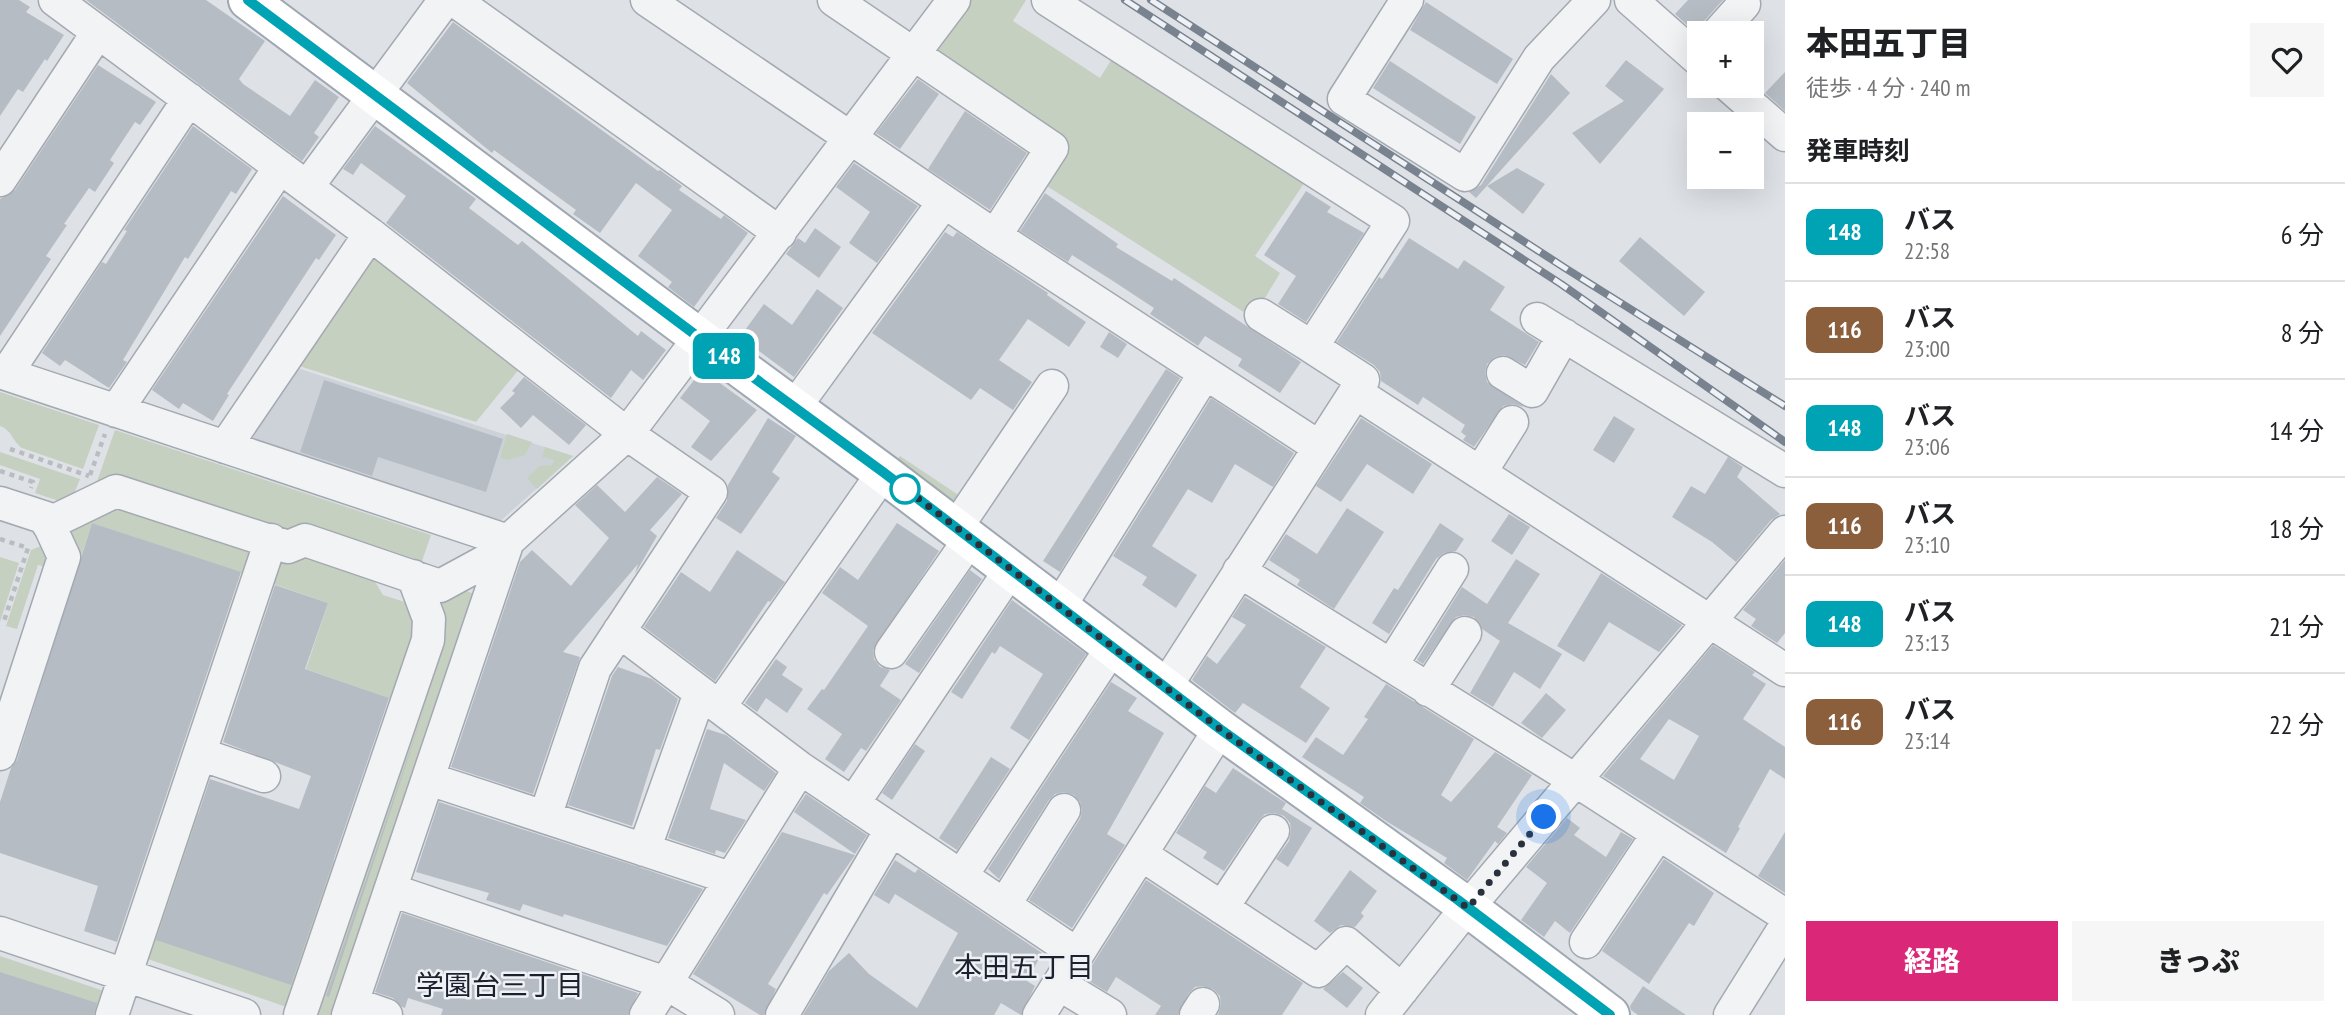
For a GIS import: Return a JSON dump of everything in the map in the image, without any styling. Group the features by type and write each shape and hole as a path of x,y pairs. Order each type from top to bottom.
{"main road":[{"path":"248,0 883,472 1220,729 1468,908 1610,1015"}],"street":[{"path":"55,0 370,234 627,434 711,492 595,668 545,817"},
{"path":"307,187 445,0"},
{"path":"454,0 779,233"},
{"path":"647,0 995,236 1319,447"},
{"path":"834,0 1052,148 995,236"},
{"path":"48,524 117,491 288,547 305,540 440,586 504,553 627,434 954,0"},
{"path":"1048,0 1393,221 1312,347"},
{"path":"1406,0 1344,99 1465,175 1539,58 1594,0"},
{"path":"1634,1 1687,47"},
{"path":"1729,21 1744,4"},
{"path":"0,180 97,32"},
{"path":"1743,98 1785,135"},
{"path":"189,99 3,373 225,447 504,553"},
{"path":"117,411 281,167"},
{"path":"794,408 944,202"},
{"path":"225,447 370,234"},
{"path":"1166,686 1363,380 1261,315"},
{"path":"1537,319 1785,471"},
{"path":"1503,373 1532,391 1564,335"},
{"path":"1060,606 1205,373"},
{"path":"891,652 1052,386"},
{"path":"1355,392 1785,670"},
{"path":"1480,473 1512,422"},
{"path":"644,850 710,699 883,472"},
{"path":"0,503 46,518 64,557 0,754"},
{"path":"1382,1015 1575,780 1785,533"},
{"path":"112,1015 271,540"},
{"path":"386,1015 350,1009 504,553"},
{"path":"853,804 1011,569"},
{"path":"1391,666 1452,569"},
{"path":"1239,571 1575,780 1785,915"},
{"path":"300,1015 428,640 429,619 413,576"},
{"path":"619,631 800,768 1077,954"},
{"path":"1428,690 1465,633"},
{"path":"962,875 1113,646"},
{"path":"1039,1015 1220,729"},
{"path":"200,754 264,776"},
{"path":"646,1015 800,768"},
{"path":"429,779 730,878"},
{"path":"1005,904 1064,810"},
{"path":"782,1015 891,830"},
{"path":"1222,908 1273,831"},
{"path":"1586,942 1658,834"},
{"path":"1142,855 1318,971 1346,943 1402,990"},
{"path":"391,890 666,983 718,1015"},
{"path":"1730,1015 1785,927"},
{"path":"0,933 244,1015"},
{"path":"1059,984 1110,1015"}],"path":[{"path":"79,509 109,422 117,411"},
{"path":"10,449 89,476"},
{"path":"0,539 28,548 3,624"}],"shaded area":[{"path":"294,367 573,456 497,524 246,441"}],"green space":[{"path":"967,0 1026,0 1013,21 1100,78 1113,57 1305,182 1255,256 1280,273 1253,318 1039,181 1062,141 936,54 934,44"},
{"path":"373,258 382,259 520,368 476,422 296,365 365,262"},
{"path":"0,392 99,425 83,469 22,448 7,430 0,426"},
{"path":"115,430 431,535 422,561 318,527 286,540 94,490"},
{"path":"507,434 532,442 525,455 508,460 500,458"},
{"path":"545,447 573,456 537,489 527,478 539,466 552,465 554,460 542,457"},
{"path":"0,452 80,479 73,496 62,502 35,493 40,479 0,465"},
{"path":"900,456 966,500 960,508 896,461"},
{"path":"116,498 254,543 253,577 92,523 55,635 64,532"},
{"path":"47,547 50,568 38,565 17,629 6,626 31,550"},
{"path":"297,553 372,577 383,595 414,605 420,621 397,701 306,669 328,603 271,583 276,564"},
{"path":"0,557 19,563 0,622"},
{"path":"460,589 475,594 334,1015 312,1015 433,602"},
{"path":"194,813 344,864 295,1010 145,958"},
{"path":"0,956 110,993 102,1015 0,1015"}],"building":[{"path":"0,0 19,0 30,7 26,12 64,35 23,92 18,89 0,116"},
{"path":"86,0 206,0 265,41 239,79 243,84 290,116 315,80 339,97 314,133 319,137 302,161"},
{"path":"1688,0 1723,0 1704,21 1687,21 1687,25 1675,14"},
{"path":"1426,2 1513,59 1497,84 1410,30"},
{"path":"453,22 682,186 679,190 721,219 724,215 748,233 694,307 668,287 672,282 638,256 672,210 636,183 600,233 573,214 576,210 494,150 492,153 407,83"},
{"path":"1626,60 1664,89 1600,164 1572,133 1624,101 1605,86"},
{"path":"1390,61 1476,117 1460,144 1373,88"},
{"path":"98,65 156,102 140,125 135,122 110,160 114,163 95,192 89,188 64,224 67,225 46,256 51,259 0,336 0,199 15,190"},
{"path":"1785,72 1785,111 1765,93"},
{"path":"1551,74 1570,93 1476,198 1469,192 1481,185"},
{"path":"918,79 939,94 900,149 876,133"},
{"path":"965,111 1027,153 990,210 928,169"},
{"path":"193,126 252,169 236,194 231,191 188,259 185,257 123,360 127,362 109,388 65,360 60,366 42,353 102,262 106,264 127,231 124,230"},
{"path":"375,126 476,199 469,208 518,245 522,241 638,336 641,331 666,350 643,380 631,370 611,398 386,223 406,196 361,163 353,175 343,169"},
{"path":"854,163 918,206 877,263 849,243 870,212 836,187"},
{"path":"1517,168 1545,184 1523,214 1487,186"},
{"path":"1306,191 1331,207 1327,212 1364,233 1306,322 1278,304 1296,276 1264,255"},
{"path":"1045,193 1118,244 1116,247 1172,281 1174,278 1301,362 1280,393 1238,366 1242,359 1205,336 1198,346 1150,314 1154,308 1113,281 1072,255 1068,262 1020,231"},
{"path":"283,196 336,235 319,260 316,258 227,394 229,395 213,421 183,403 179,409 152,390"},
{"path":"815,228 841,247 819,278 786,254 798,238 805,243"},
{"path":"945,232 953,237 957,232 1086,322 1069,347 1028,319 999,360 1032,382 1013,410 980,388 971,400 872,333"},
{"path":"1640,237 1705,292 1684,316 1619,261"},
{"path":"1409,238 1458,269 1464,260 1505,287 1490,310 1539,342 1525,365 1504,355 1495,357 1487,364 1487,382 1524,407 1513,404 1503,406 1474,447 1463,440 1466,436 1461,432 1465,425 1423,397 1418,405 1381,381 1380,372 1374,365 1337,342 1379,277 1382,279"},
{"path":"817,289 843,308 794,377 740,337 764,304 792,325"},
{"path":"1109,332 1127,344 1118,358 1100,347"},
{"path":"1166,369 1180,378 1060,572 1043,561"},
{"path":"702,370 757,410 711,461 691,447 710,421 680,398"},
{"path":"524,377 586,425 569,445 533,415 521,428 500,408 515,393 512,391"},
{"path":"324,380 503,439 486,492 378,457 372,476 300,452"},
{"path":"1211,398 1294,453 1273,487 1235,464 1212,503 1188,489 1152,546 1197,575 1176,608 1142,585 1147,577 1113,556"},
{"path":"1614,416 1635,429 1614,463 1593,450"},
{"path":"768,418 796,436 772,472 780,478 741,534 716,518 727,501 728,485"},
{"path":"1361,418 1432,464 1413,494 1367,464 1341,502 1316,486"},
{"path":"1728,457 1743,467 1737,477 1780,514 1771,520 1736,562 1712,542 1672,517 1691,486 1705,494"},
{"path":"657,477 682,494 650,530 657,536 635,574 638,564 563,652 580,657 533,794 451,767 520,562 532,550 571,586 609,538 575,505 597,485 625,512"},
{"path":"1347,508 1384,532 1334,609 1297,585 1300,580 1269,560 1286,534 1317,554"},
{"path":"1509,514 1530,527 1512,555 1491,541"},
{"path":"92,523 241,572 117,942 84,931 98,886 0,853 0,802 11,768 17,760"},
{"path":"897,523 939,551 873,650 874,659 880,667 890,670 880,686 901,700 866,751 861,748 844,772 825,759 842,734 807,709 822,689 824,690 868,626 822,593 840,567 858,580"},
{"path":"1440,523 1464,539 1456,551 1444,553 1436,559 1389,634 1372,623 1394,588 1398,590"},
{"path":"737,550 785,582 770,602 768,601 715,681 644,627 681,572 710,592"},
{"path":"1516,559 1540,574 1508,623 1562,654 1540,689 1514,672 1493,707 1470,693 1500,641 1482,629 1474,617 1456,617 1423,664 1417,660 1462,587 1487,604"},
{"path":"1785,560 1785,633 1777,643 1751,626 1756,619 1743,610"},
{"path":"970,570 982,579 919,673 905,664"},
{"path":"1601,573 1682,625 1659,652 1609,622 1584,662 1557,646"},
{"path":"275,585 328,603 305,669 389,698 291,985 156,940 210,779 299,809 311,776 223,742"},
{"path":"1245,597 1326,647 1300,687 1330,708 1306,743 1243,703 1235,713 1192,680 1207,656 1217,664 1246,625 1232,617"},
{"path":"1012,600 1086,654 1029,740 1010,728 1043,674 1000,646 995,654 992,652 962,699 951,692"},
{"path":"1713,645 1755,672 1752,675 1766,684 1743,719 1785,747 1785,779 1770,769 1726,853 1603,776","holes":["1669,719 1699,736 1674,780 1640,759"]},
{"path":"776,659 787,667 782,675 803,689 787,713 766,698 757,712 745,703"},
{"path":"618,667 652,679 678,699 660,750 656,749 632,826 568,805 612,676"},
{"path":"1111,682 1137,698 1128,711 1164,733 1107,834 1125,845 1072,928 1029,900 1080,819 1080,802 1074,795 1064,792 1055,794 1049,800 999,879 988,869"},
{"path":"1386,684 1474,739 1441,795 1451,802 1495,752 1532,775 1497,827 1507,833 1498,844 1495,841 1467,880 1444,863 1447,858 1360,803 1364,797 1302,757 1316,737 1343,755 1368,719 1364,717"},
{"path":"1546,693 1566,710 1542,738 1521,723"},
{"path":"424,710 329,997 326,996"},
{"path":"707,729 726,735 776,773 764,791 724,763 710,809 746,820 725,853 716,850 715,854 668,838"},
{"path":"915,744 925,751 892,800 882,793"},
{"path":"991,757 1010,769 957,850 939,838"},
{"path":"1233,768 1286,803 1282,809 1312,828 1288,867 1276,859 1289,841 1290,823 1284,816 1275,813 1265,814 1258,821 1224,871 1203,858 1207,852 1176,833 1205,786 1216,793"},
{"path":"806,794 867,835 855,854 794,812"},
{"path":"439,802 703,889 667,946 564,914 563,917 523,904 520,911 486,900 489,893 416,872"},
{"path":"1567,818 1580,828 1574,835 1606,857 1621,832 1633,839 1570,933 1555,921 1544,937 1521,920 1547,883 1526,867"},
{"path":"782,832 855,855 827,895 824,893 768,984 776,989 764,1015 760,1015 693,974"},
{"path":"1785,832 1785,893 1758,876"},
{"path":"1664,859 1714,893 1694,926 1689,923 1649,984 1602,951"},
{"path":"895,860 915,873 918,869 1042,953 1027,981 1035,986 1021,1015 1001,1003 994,1015 803,1015 829,971 849,953 869,974 917,1008 958,933 895,894 889,904 874,895"},
{"path":"1350,870 1377,891 1361,913 1364,916 1355,927 1341,925 1330,933 1314,921"},
{"path":"1146,880 1303,983 1282,1015 1218,1015 1220,996 1213,989 1203,986 1195,987 1188,994 1178,1015 1155,1015 1161,1006 1116,977 1107,992 1084,978"},
{"path":"402,913 638,993 628,1015 441,1015 443,1009 408,998 405,1008 402,1007 393,998 375,992"},
{"path":"0,972 97,1003 94,1015 0,1015"},
{"path":"1343,972 1363,988 1347,1008 1323,989"},
{"path":"1643,986 1686,1015 1638,1015 1630,1006"}],"railway":[{"path":"1125,0 1561,284 1785,442"},
{"path":"1151,0 1565,268 1785,406"}],"bus line":[{"name":"148","path":"248,0 883,472 1220,729 1458,900 1610,1015"}],"district":[{"name":"本田五丁目","path":"1024,966"},
{"name":"学園台三丁目","path":"500,984"}],"route":[{"path":"905,489 902,486 1220,729 1468,908 1544,817"}]}
